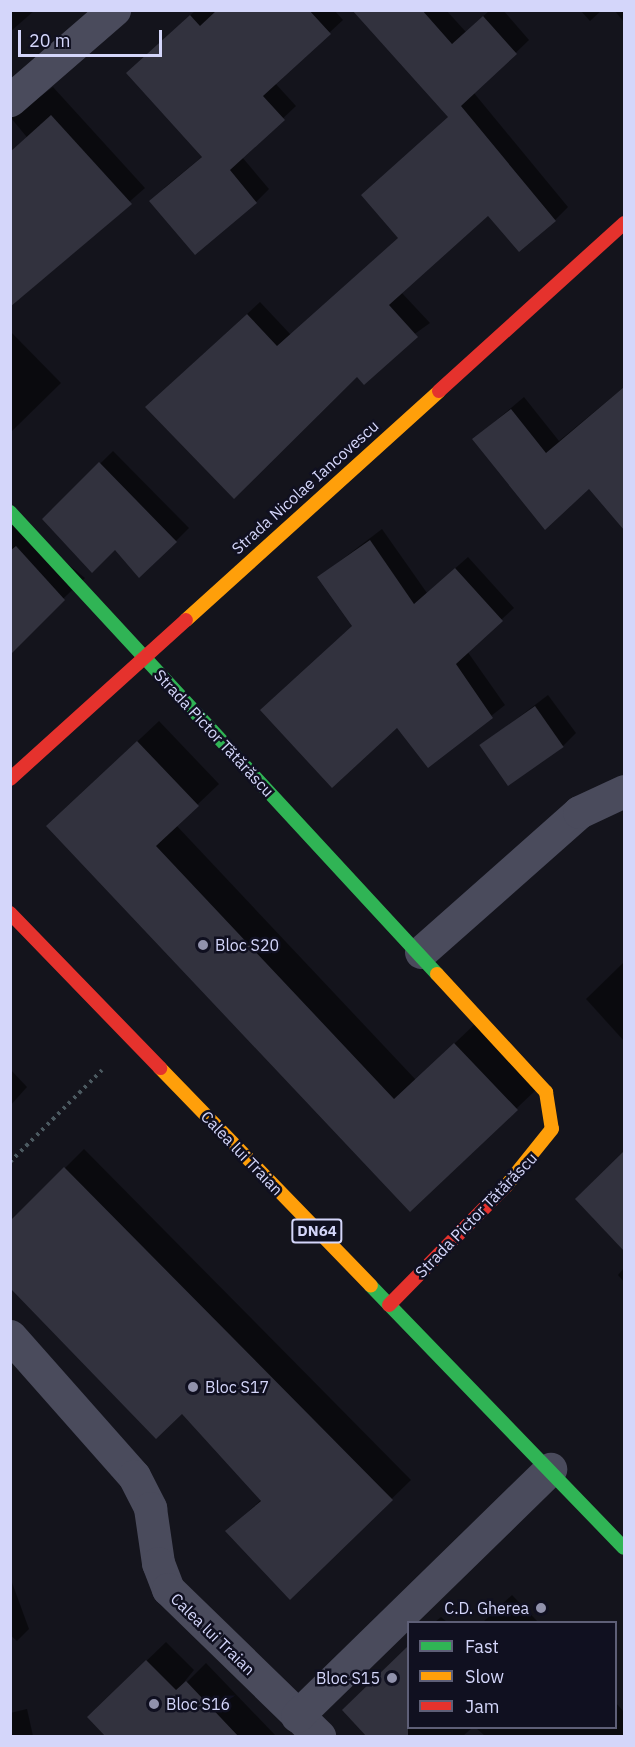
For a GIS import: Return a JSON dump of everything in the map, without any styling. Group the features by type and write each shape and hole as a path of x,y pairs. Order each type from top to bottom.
{"street":[{"path":"10,99 114,10"},
{"name":"Strada Nicolae Iancovescu","path":"10,779 624,222"},
{"name":"Strada Pictor Tătărăscu","path":"10,512 142,657 421,952 546,1092 552,1129 535,1156 389,1305"},
{"path":"421,952 579,812 624,791"},
{"name":"Calea lui Traian","path":"10,913 624,1548"},
{"name":"Calea lui Traian","path":"10,1336 134,1476 150,1508 158,1563 168,1589 308,1726 407,1621"},
{"name":"Calea lui Traian","path":"407,1621 550,1470"}],"path":[{"path":"10,1162 133,1040"}],"building":[{"path":"217,10 309,10 331,34 263,96 285,120 230,170 257,203 195,255 149,201 202,157 126,73 190,15 200,26"},
{"path":"352,10 422,10 452,44 483,16 517,54 461,106 556,221 519,252 488,216 389,305 418,337 364,385 357,377 234,499 145,407 247,314 277,346 398,238 361,195 448,117"},
{"path":"51,115 132,204 10,307 10,152"},
{"path":"624,387 624,530 589,489 545,530 472,439 511,409 546,453"},
{"path":"99,462 177,542 139,578 115,550 92,573 42,519"},
{"path":"370,540 414,604 455,568 503,621 456,664 493,718 428,768 397,728 332,788 260,710 352,626 317,577"},
{"path":"16,546 65,600 10,655 10,551"},
{"path":"535,706 564,747 508,786 479,745"},
{"name":"Bloc S20","path":"137,741 199,806 156,846 394,1099 454,1043 518,1110 410,1212 46,826"},
{"path":"624,1151 624,1251 575,1199"},
{"name":"Bloc S17","path":"64,1167 393,1500 290,1600 225,1531 261,1501 182,1414 156,1439 10,1288 10,1221"},
{"name":"Bloc S15","path":"407,1647 408,1737 367,1737 342,1710"},
{"name":"Bloc S16","path":"146,1660 176,1690 186,1681 239,1737 106,1737 87,1717"}],"traffic: fast":[{"path":"10,512 437,974"},
{"path":"371,1286 624,1548"}],"traffic: slow":[{"path":"186,620 439,391"},
{"path":"437,974 546,1092 552,1129 506,1186"},
{"path":"160,1068 371,1286"}],"traffic: jam":[{"path":"439,391 624,223"},
{"path":"10,779 186,620"},
{"path":"10,913 160,1068"},
{"path":"389,1305 506,1186"}],"place":[{"name":"Bloc S20","path":"203,945"},
{"name":"Bloc S17","path":"193,1387"},
{"name":"C.D. Gherea","path":"541,1608"},
{"name":"Bloc S15","path":"392,1678"},
{"name":"Bloc S16","path":"154,1704"}]}
